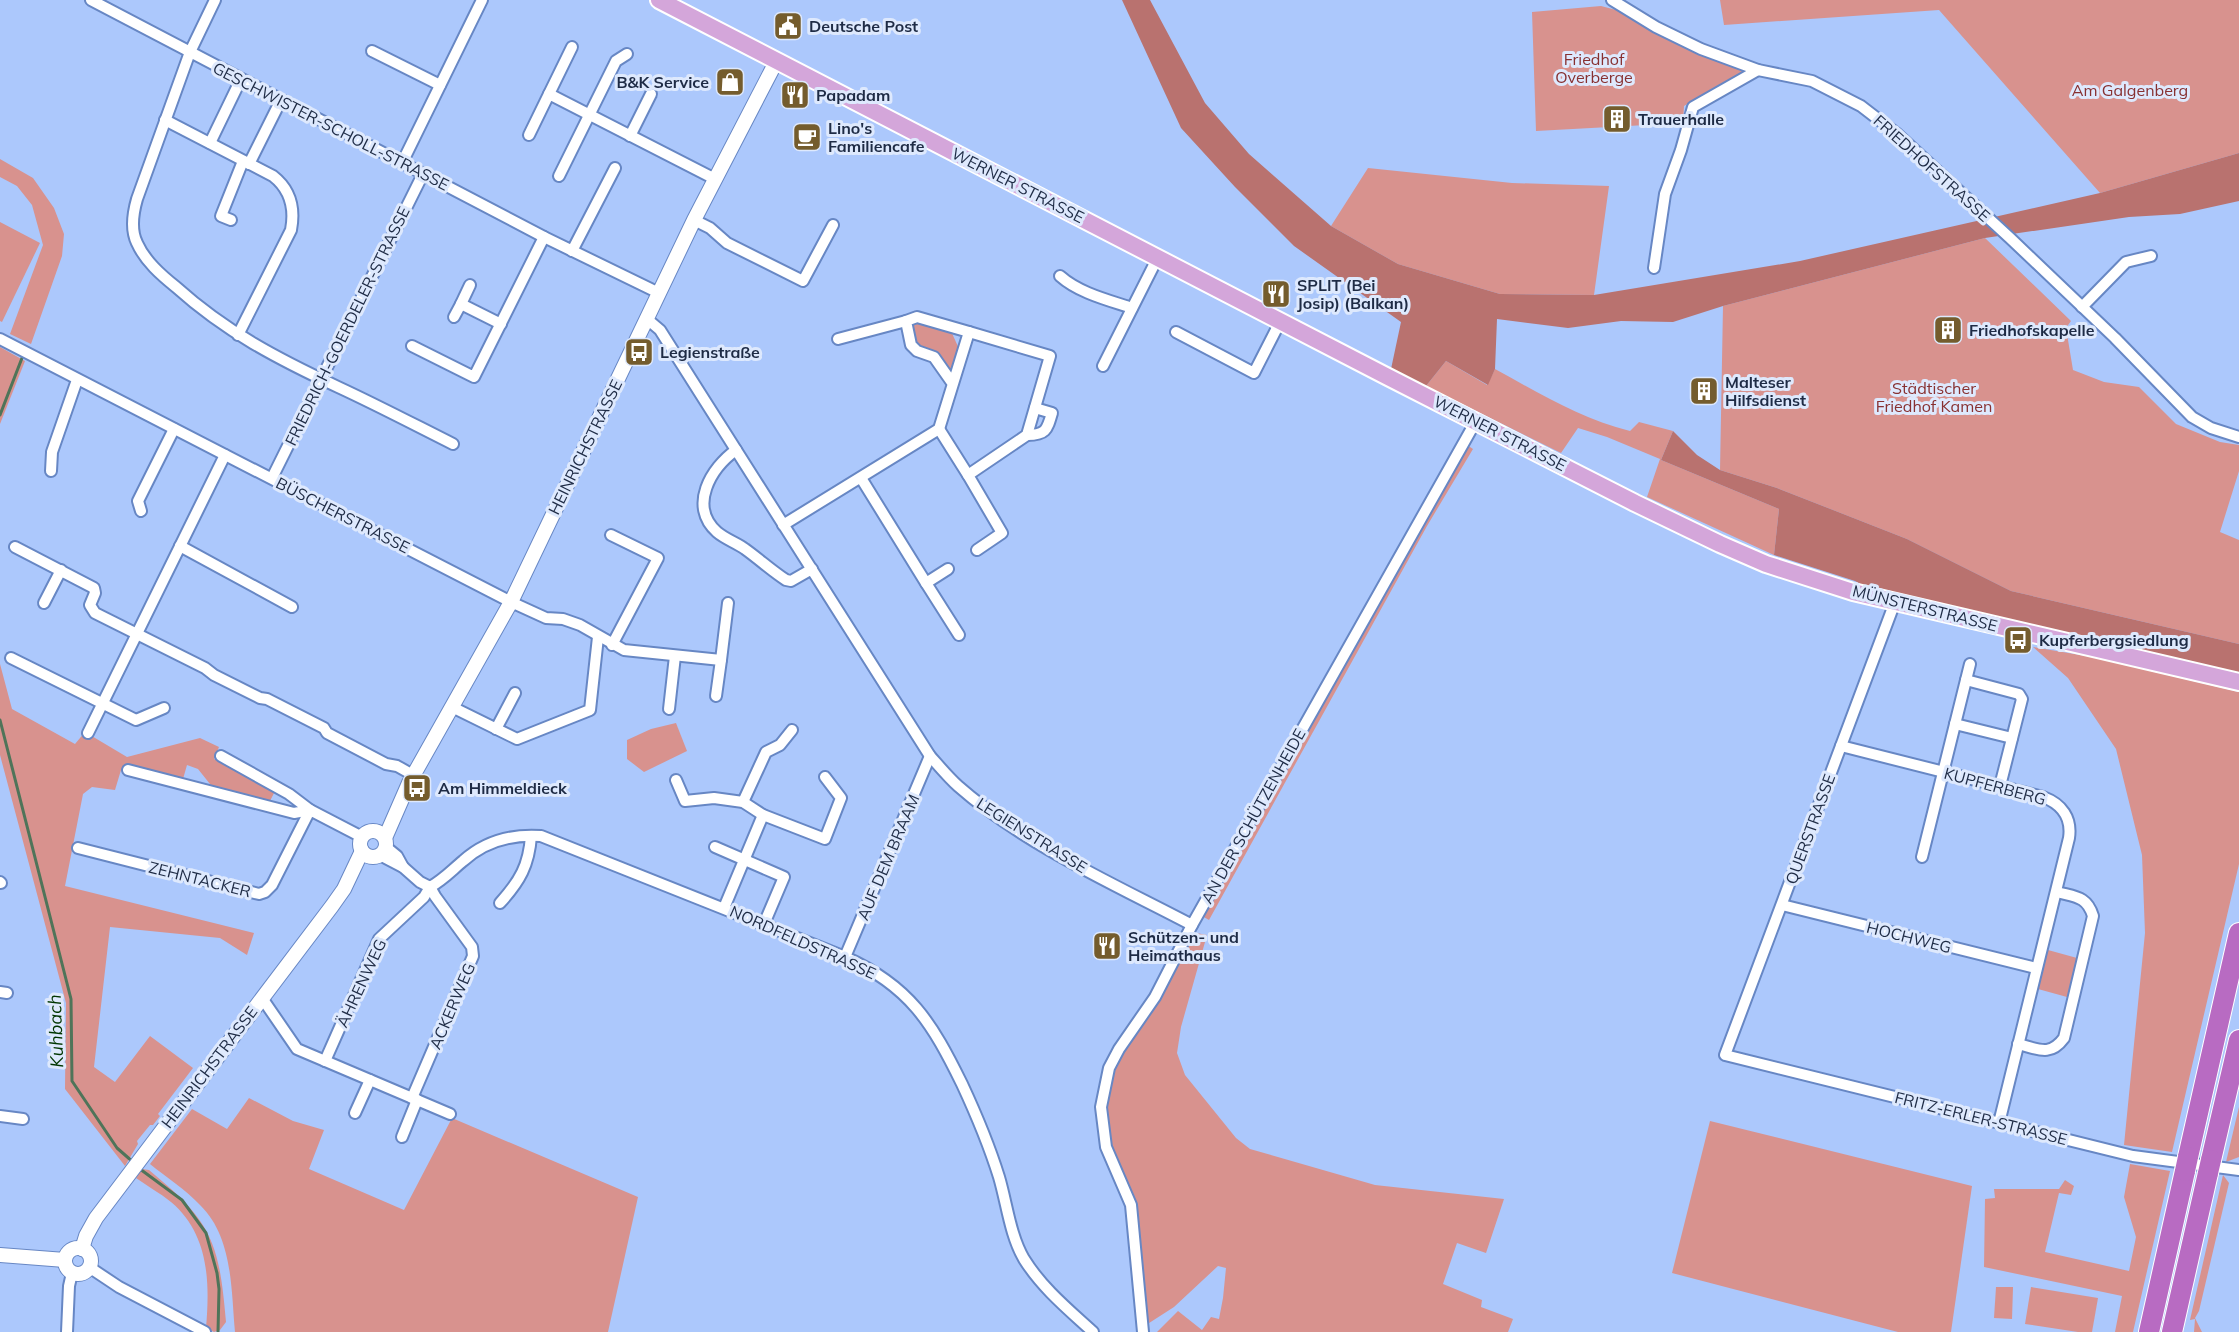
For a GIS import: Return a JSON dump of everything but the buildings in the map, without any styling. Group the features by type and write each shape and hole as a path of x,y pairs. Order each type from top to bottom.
{"highway":[{"path":"2149,1332 2239,933"},
{"path":"2172,1332 2239,1040"}],"main road":[{"name":"WERNER STRASSE","path":"659,0 1626,498 1720,544"},
{"name":"MÜNSTERSTRASSE","path":"1720,544 1766,564 1811,579 1895,602 2239,682"}],"street":[{"name":"GESCHWISTER-SCHOLL-STRASSE","path":"90,0 544,237 659,293"},
{"path":"215,0 190,52 133,211 134,237 147,259 168,280 238,335 282,361 453,444"},
{"path":"402,163 482,0"},
{"name":"FRIEDHOFSTRASSE","path":"1612,0 1678,39 1758,70 1812,81 1861,106 1896,133 2010,238 2137,360 2192,417 2211,428 2239,437"},
{"path":"529,135 572,47"},
{"path":"372,51 440,85"},
{"path":"559,177 616,61 627,54"},
{"name":"HEINRICHSTRASSE","path":"82,1249 96,1218 344,889 374,845 511,602 694,220 777,60"},
{"path":"1654,268 1665,194 1693,107 1758,70"},
{"path":"210,143 242,80"},
{"path":"549,94 715,179"},
{"path":"630,136 651,94"},
{"path":"231,220 221,216 246,162 281,100"},
{"path":"165,120 279,181 288,194 293,216 287,239 238,335"},
{"path":"572,251 615,168"},
{"name":"FRIEDRICH-GOERDELER-STRASSE","path":"272,478 423,174"},
{"path":"694,220 710,228 726,243 803,281 833,225"},
{"path":"412,346 474,377 544,237"},
{"path":"2082,307 2126,262 2151,256"},
{"path":"1103,366 1158,257"},
{"path":"1060,276 1066,282 1087,292 1132,308"},
{"path":"454,317 470,285"},
{"path":"461,304 501,324"},
{"path":"838,339 917,317 1050,356 1027,435"},
{"name":"LEGIENSTRASSE","path":"647,319 657,326 930,756 957,786 990,811 1056,853 1192,925"},
{"path":"1176,332 1254,373 1281,320"},
{"path":"906,321 911,345 916,351 934,357 953,384"},
{"path":"783,525 939,429 969,332"},
{"name":"BÜSCHERSTRASSE","path":"0,339 546,618 563,619 580,625 624,650 721,660"},
{"path":"51,471 52,452 77,380"},
{"path":"968,475 1027,435 1038,435 1047,429 1052,413 1035,408"},
{"name":"AN DER SCHÜTZENHEIDE","path":"1143,1332 1131,1205 1106,1146 1101,1107 1109,1068 1119,1049 1155,997 1192,925 1476,421"},
{"path":"141,511 138,501 174,429"},
{"path":"939,429 1002,533 977,550"},
{"path":"736,450 719,465 706,488 704,508 710,523 721,535 786,580 791,581 812,570"},
{"path":"88,733 225,455"},
{"path":"861,478 959,634"},
{"path":"611,535 658,558 612,645"},
{"path":"180,546 292,607"},
{"path":"15,547 94,588 95,593 90,605 93,612 196,663 214,675 324,728 327,733 386,764 397,766 413,775"},
{"path":"926,583 948,569"},
{"path":"44,603 61,570"},
{"name":"QUERSTRASSE","path":"1725,1055 1895,602"},
{"path":"716,696 728,603"},
{"path":"452,707 517,739 590,710 598,637"},
{"path":"669,709 675,656"},
{"path":"11,658 136,720 164,708"},
{"path":"1922,857 1970,664"},
{"path":"1966,680 2019,694 2022,699 2000,786"},
{"path":"496,729 515,693"},
{"path":"1955,724 2012,738"},
{"path":"744,802 766,753 780,745 792,730"},
{"name":"KUPFERBERG","path":"1841,746 2051,800 2066,815 2070,829 2057,892 2036,968 1999,1123"},
{"path":"220,756 374,845 420,882 430,886"},
{"name":"AUF DEM BRAAM","path":"845,957 930,756"},
{"path":"128,770 294,813 310,810"},
{"path":"676,780 685,801 714,798 744,802 763,815 825,839 841,798 825,777"},
{"path":"281,810 289,794"},
{"name":"ZEHNTACKER","path":"78,848 259,894 272,885 310,810"},
{"path":"724,908 763,815"},
{"path":"500,903 515,887 529,858 531,836"},
{"name":"NORDFELDSTRASSE","path":"430,886 441,881 466,858 486,845 508,837 531,836 551,839 845,957 890,982 930,1025 946,1051 984,1134 1024,1259 1057,1299 1093,1332"},
{"path":"715,847 784,877 764,924"},
{"name":"ÄHRENWEG","path":"325,1061 379,939 424,897 430,886"},
{"name":"ACKERWEG","path":"415,1099 473,956 472,946 430,886"},
{"path":"2018,1044 2044,1051 2052,1050 2064,1038 2093,916 2087,902 2057,892"},
{"name":"HOCHWEG","path":"1782,905 2036,968"},
{"path":"262,998 297,1049 450,1114"},
{"name":"FRITZ-ERLER-STRASSE","path":"1725,1055 2133,1156 2239,1170"},
{"path":"355,1113 370,1080"},
{"path":"402,1137 415,1099"},
{"path":"0,1116 23,1119"},
{"path":"82,1249 89,1256 89,1267 84,1272 72,1273 66,1266 65,1260 69,1252 82,1249"},
{"path":"0,1255 65,1260"},
{"path":"89,1267 119,1287 205,1332"},
{"path":"67,1332 69,1286 72,1273"}],"green space":[{"name":"Am Galgenberg","path":"1720,0 2239,0 2239,153 2100,193 1939,10 1724,25"},
{"name":"Friedhof Overberge","path":"1601,6 1620,11 1665,38 1745,73 1719,85 1684,106 1683,123 1536,131 1532,12"},
{"path":"0,159 33,178 54,208 64,234 62,256 31,344 10,334 43,245 32,205 17,186 0,177"},
{"path":"1368,168 1512,183 1609,186 1594,295 1500,294 1398,264 1331,226"},
{"path":"0,222 40,243 2,322 0,321"},
{"name":"Städtischer Friedhof Kamen","path":"1985,238 2071,321 2066,328 2073,370 2104,382 2139,387 2176,424 2220,442 2239,445 2239,471 2220,532 2239,540 2239,644 2011,591 1907,539 1777,488 1720,470 1723,306"},
{"path":"923,322 951,331 960,351 953,375 918,349 910,326"},
{"path":"0,347 25,361 0,424"},
{"path":"1446,361 1487,385 1495,369 1561,404 1612,426 1630,431 1639,422 1673,431 1661,460 1779,509 1774,555 1647,497 1660,459 1607,437 1578,428 1561,453 1426,386"},
{"path":"1467,445 1473,449 1427,526 1209,920 1202,916"},
{"path":"2033,647 2092,657 2239,692 2239,864 2172,1152 2124,1145 2145,933 2142,855 2116,749 2068,678"},
{"path":"0,664 12,709 75,744 85,732 127,757 200,738 219,747 214,759 275,791 269,803 214,789 198,769 187,765 183,779 158,772 156,781 121,770 115,790 92,787 83,794 65,886 254,933 247,955 220,938 110,927 94,1067 115,1082 150,1036 193,1068 158,1114 160,1116 137,1141 138,1144 125,1166 65,1089 66,1003 0,755"},
{"path":"676,723 687,751 644,772 627,759 627,740 651,729"},
{"path":"1191,932 1207,935 1181,1027 1177,1053 1185,1075 1236,1138 1250,1149 1375,1185 1504,1199 1486,1253 1457,1243 1443,1284 1482,1300 1481,1307 1513,1319 1508,1332 1157,1332 1178,1311 1202,1330 1211,1317 1219,1319 1226,1268 1218,1266 1174,1307 1146,1325 1136,1205 1109,1137 1105,1107 1114,1066"},
{"path":"2048,950 2077,958 2067,997 2038,989"},
{"path":"249,1098 293,1121 324,1130 309,1169 404,1210 452,1118 638,1197 608,1332 235,1332 231,1281 225,1248 219,1232 211,1218 194,1199 150,1164 192,1109 227,1129"},
{"path":"2239,1107 2239,1157 2226,1162"},
{"path":"1710,1121 1972,1186 1951,1332 1898,1332 1672,1273"},
{"path":"2130,1164 2170,1171 2133,1332 2115,1332 2122,1296 1984,1267 1985,1199 1995,1198 1994,1189 2059,1189 2065,1180 2074,1186 2071,1195 2059,1193 2045,1252 2129,1271 2136,1237 2124,1197"},
{"path":"142,1169 149,1170 187,1204 208,1235 220,1271 223,1294 226,1322 220,1330 214,1332 206,1328 207,1276 200,1244 193,1229 184,1215 171,1202 136,1178"},
{"path":"2223,1175 2229,1183 2199,1311 2195,1318 2202,1332 2194,1332 2195,1319 2190,1320"},
{"path":"1996,1287 2013,1287 2012,1319 1994,1318"},
{"path":"2031,1287 2098,1298 2092,1332 2025,1324"}],"shaded area":[{"path":"1122,0 1150,0 1205,103 1249,154 1331,226 1398,264 1500,294 1594,295 1800,261 2100,193 2239,153 2239,201 2180,214 2129,217 1985,238 1723,306 1673,322 1621,321 1568,328 1497,319 1495,369 1488,385 1446,361 1426,386 1391,369 1401,322 1294,246 1235,187 1181,128"},
{"path":"1673,431 1697,455 1720,470 1777,488 1907,539 2011,591 2239,644 2239,673 2092,645 1890,600 1855,581 1774,555 1779,509 1661,460"}],"waterway":[{"name":"Kuhbach","path":"0,415 22,358"},
{"name":"Kuhbach","path":"0,720 71,999 72,1081 117,1148 133,1162"},
{"name":"Kuhbach","path":"140,1169 182,1200 206,1233 219,1289 218,1332"}],"place":[{"name":"Deutsche Post","path":"788,26"},
{"name":"B&K Service","path":"730,82"},
{"name":"Papadam","path":"795,95"},
{"name":"Trauerhalle","path":"1617,119"},
{"name":"Lino's Familiencafe","path":"807,137"},
{"name":"SPLIT (Bei Josip) (Balkan)","path":"1276,294"},
{"name":"Friedhofskapelle","path":"1948,330"},
{"name":"Legienstraße","path":"639,352"},
{"name":"Malteser Hilfsdienst","path":"1704,391"},
{"name":"Kupferbergsiedlung","path":"2018,640"},
{"name":"Am Himmeldieck","path":"417,788"},
{"name":"Schützen- und Heimathaus","path":"1107,946"}]}
